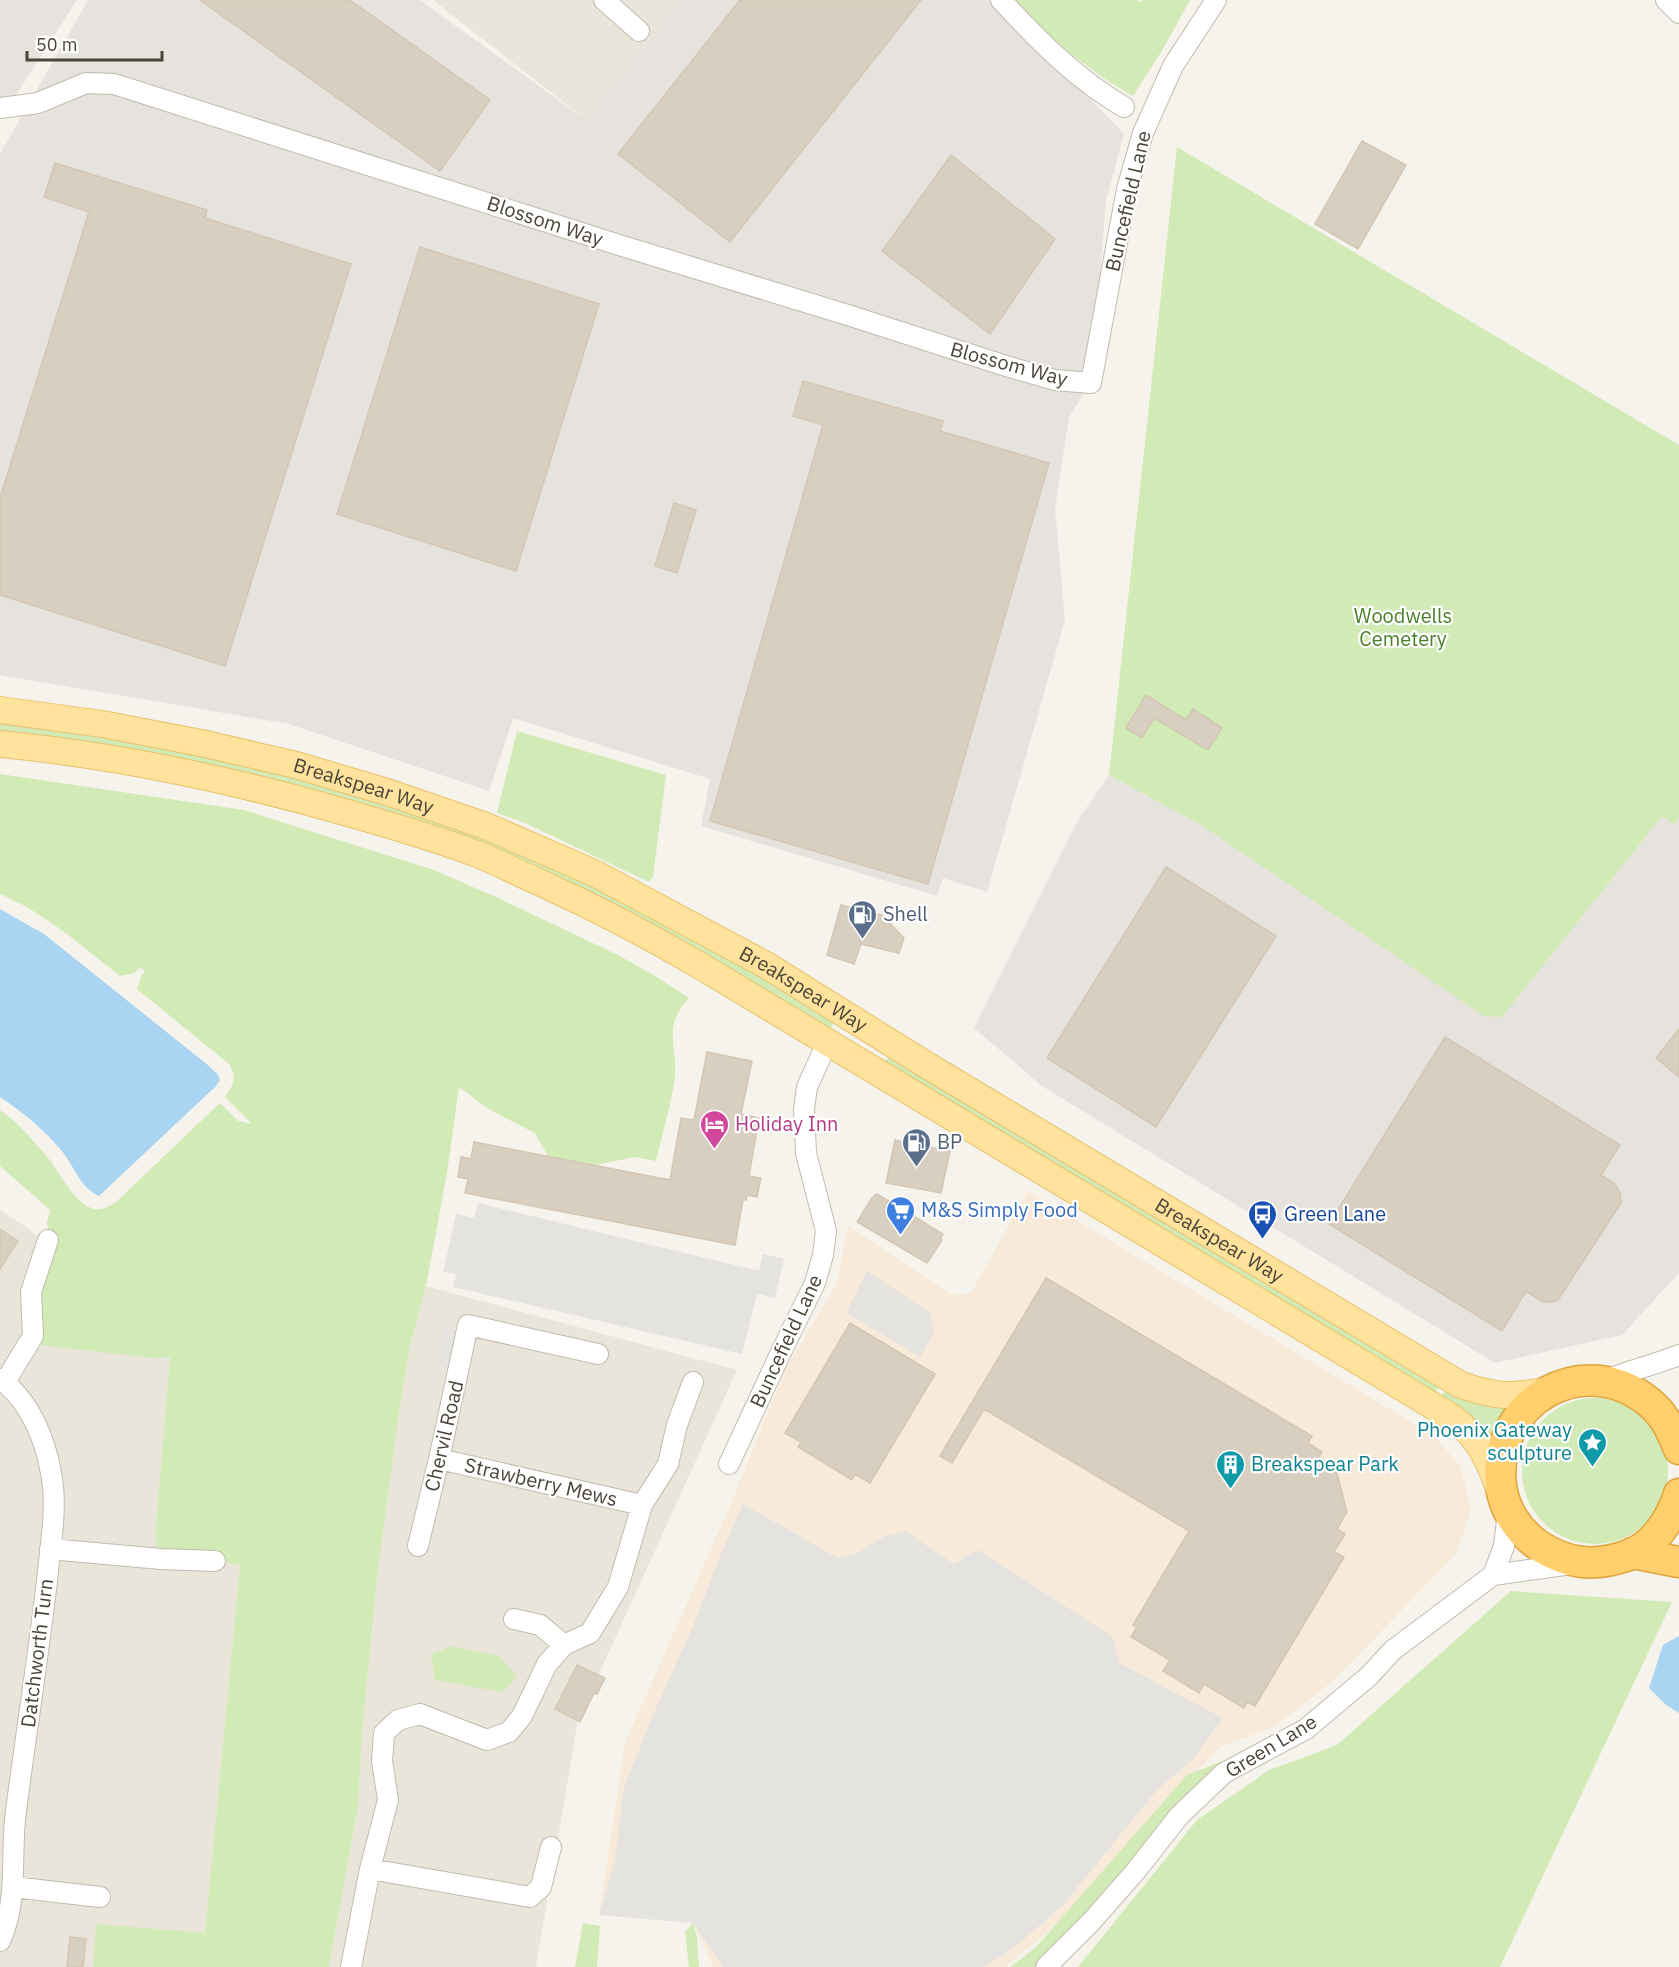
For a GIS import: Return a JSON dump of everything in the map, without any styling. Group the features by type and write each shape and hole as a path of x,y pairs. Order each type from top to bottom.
{"highway":[{"path":"1679,1448 1668,1424 1651,1404 1629,1389 1604,1382 1576,1382 1551,1390 1530,1403 1514,1422 1503,1445 1499,1469 1505,1503 1527,1538 1553,1555 1584,1563 1609,1562 1632,1553 1650,1542 1664,1527 1679,1494"},
{"path":"1632,1553 1679,1562"}],"main road":[{"name":"Breakspear Way","path":"0,710 102,724 201,742 296,765 387,792 497,831 596,874 766,965 928,1066 1461,1385 1502,1396 1551,1390"},
{"name":"Breakspear Way","path":"0,744 96,755 195,773 384,823 477,854 646,933 1453,1418 1474,1437 1483,1449 1505,1503"}],"street":[{"path":"604,0 639,31"},
{"path":"1001,0 1049,50 1089,85 1124,107"},
{"name":"Buncefield Lane","path":"1091,383 1125,199 1143,133 1173,66 1216,0"},
{"path":"1666,0 1679,14"},
{"name":"Blossom Way","path":"0,108 38,103 86,83 114,84 1006,366 1055,380 1091,383"},
{"name":"Buncefield Lane","path":"729,1464 815,1283 823,1255 826,1231 806,1153 804,1109 807,1087 828,1041"},
{"path":"2,1381 33,1336 31,1292 48,1240"},
{"name":"Chervil Road","path":"418,1546 468,1325 598,1354"},
{"path":"1604,1382 1629,1371 1679,1355"},
{"name":"Datchworth Turn","path":"0,1941 6,1928 13,1887 8,1814 39,1650 53,1498 51,1473 38,1430 19,1397 2,1381"},
{"path":"351,1967 370,1869 388,1800 382,1761 384,1733 398,1720 420,1714 487,1740 509,1732 522,1716 547,1664 564,1645 590,1633 618,1587 642,1505 668,1464 677,1425 693,1382"},
{"name":"Strawberry Mews","path":"439,1459 642,1505"},
{"path":"1493,1575 1504,1546 1505,1503"},
{"path":"50,1549 161,1559 215,1561"},
{"name":"Green Lane","path":"1046,1967 1135,1872 1179,1816 1224,1773 1306,1729 1369,1676 1393,1650 1493,1575 1584,1563"},
{"path":"514,1619 540,1625 564,1645"},
{"path":"370,1869 530,1897 541,1887 551,1847"},
{"path":"13,1887 100,1897"}],"shaded area":[{"path":"0,0 77,0 0,120"},
{"path":"88,0 420,0 586,120 681,0 995,0 1124,134 1106,200 1091,383 1069,417 1055,509 1065,620 987,892 943,878 937,896 701,826 710,779 513,718 489,791 289,724 0,675 0,154"},
{"path":"433,0 681,0 586,120"},
{"path":"1109,775 1201,825 1502,1016 1662,816 1674,825 1679,817 1679,1273 1622,1335 1495,1363 1042,1086 974,1028 1078,820"},
{"path":"1028,1191 1434,1436 1461,1467 1471,1510 1456,1554 1333,1681 1274,1727 1220,1747 1147,1823 1064,1919 1005,1967 713,1967 693,1923 599,1915 625,1743 729,1508 786,1368 837,1284 848,1226 952,1295 971,1293"},
{"path":"478,1203 759,1271 763,1254 784,1259 775,1298 757,1294 742,1354 453,1287 456,1274 443,1272 456,1214 474,1218"},
{"path":"0,1210 29,1229 170,1357 155,1537 240,1565 205,1934 97,1924 93,1967 0,1967"},
{"path":"867,1271 931,1313 933,1334 920,1357 846,1313"},
{"path":"426,1286 737,1370 578,1720 536,1967 329,1967 358,1807 362,1734 377,1578 399,1413 410,1344"},
{"path":"444,1328 460,1331 452,1368 437,1365"},
{"path":"743,1504 838,1558 853,1555 883,1537 905,1531 954,1564 978,1550 1113,1637 1119,1663 1223,1718 1193,1759 1156,1791 1063,1905 1016,1946 983,1967 723,1967 693,1923 599,1915 615,1859 624,1788"}],"green space":[{"path":"1013,0 1136,0 1139,2 1144,0 1190,0 1163,49 1133,96 1101,76 1070,52"},
{"name":"Woodwells Cemetery","path":"1177,147 1679,445 1679,817 1674,825 1662,816 1502,1017 1484,1016 1201,825 1109,775"},
{"path":"0,720 75,729 275,769 449,822 599,887 711,946 835,1021 829,1030 459,840 0,733"},
{"path":"517,731 666,775 653,877 649,882 525,823 497,813"},
{"path":"0,774 244,810 434,870 620,956 689,998 675,1019 673,1029 674,1083 656,1161 634,1157 592,1166 549,1158 535,1133 490,1110 459,1087 447,1173 426,1286 410,1345 399,1413 377,1578 362,1734 358,1807 329,1967 93,1967 96,1924 205,1933 240,1565 215,1561 161,1559 155,1537 170,1357 153,1358 30,1344 49,1235 47,1223 50,1210 0,1166 0,1110 38,1146 79,1200 91,1208 98,1209 116,1202 220,1103 238,1121 252,1124 225,1097 233,1081 233,1073 229,1064 137,989 145,971 140,967 134,973 120,976 48,920 0,894"},
{"path":"890,1055 1441,1383 1435,1393 884,1063"},
{"path":"1447,1386 1479,1404 1514,1410 1492,1440 1474,1420 1441,1397"},
{"path":"1595,1398 1623,1403 1647,1419 1663,1443 1668,1471 1663,1499 1647,1523 1623,1539 1595,1544 1567,1539 1543,1523 1527,1499 1522,1471 1527,1443 1543,1419 1567,1403"},
{"path":"1511,1591 1672,1602 1500,1967 1078,1967 1197,1820 1269,1770 1337,1745"},
{"path":"451,1646 499,1656 517,1677 502,1692 435,1680 431,1655"},
{"path":"1230,1758 1167,1816 1075,1935 1036,1967 1010,1967 1036,1947 1187,1775"},
{"path":"583,1923 600,1926 597,1967 575,1967"},
{"path":"693,1923 697,1937 699,1967 689,1967 685,1932"}],"water":[{"path":"0,909 44,934 209,1066 220,1080 99,1196 87,1188 66,1156 47,1135 0,1097"},
{"path":"1679,1636 1679,1713 1665,1704 1649,1688 1663,1645"}],"building":[{"path":"200,0 350,0 490,100 440,171"},
{"path":"740,0 921,0 730,242 618,154"},
{"path":"1362,141 1406,165 1358,249 1315,224"},
{"path":"951,155 1055,239 990,334 882,251"},
{"path":"55,163 207,210 205,218 351,264 225,666 0,595 0,498 89,212 44,197"},
{"path":"420,247 599,304 516,571 337,514"},
{"path":"803,381 943,421 940,431 1049,463 928,884 710,821 823,425 793,416"},
{"path":"674,503 696,510 677,573 655,566"},
{"path":"1146,695 1186,720 1193,709 1222,728 1208,750 1154,718 1142,738 1126,728"},
{"path":"1166,867 1276,936 1156,1127 1047,1058"},
{"path":"841,905 882,915 904,938 899,953 861,944 854,964 827,955"},
{"path":"1679,1029 1679,1077 1656,1058"},
{"path":"1445,1037 1620,1145 1601,1175 1615,1184 1620,1193 1621,1203 1558,1300 1543,1302 1526,1291 1502,1331 1329,1224"},
{"name":"Holiday Inn","path":"707,1052 752,1061 741,1114 759,1118 749,1176 761,1178 757,1197 747,1195 746,1200 743,1200 735,1245 465,1193 468,1179 458,1177 461,1157 471,1159 474,1142 670,1180 681,1118 694,1120"},
{"path":"895,1140 950,1151 941,1193 886,1183"},
{"path":"877,1194 943,1234 940,1239 942,1240 927,1263 857,1222"},
{"path":"0,1229 18,1241 0,1269"},
{"name":"Breakspear Park","path":"1046,1278 1312,1436 1308,1443 1322,1452 1318,1459 1336,1470 1347,1512 1337,1529 1345,1534 1334,1552 1344,1557 1255,1706 1247,1702 1244,1708 1204,1684 1199,1693 1163,1671 1170,1660 1131,1637 1137,1627 1133,1625 1189,1531 984,1409 952,1463 940,1456"},
{"path":"850,1323 935,1374 870,1483 855,1474 852,1480 798,1447 801,1442 785,1433"},
{"path":"577,1665 605,1678 597,1694 594,1693 580,1722 555,1709"},
{"path":"70,1937 86,1939 83,1967 67,1967"}],"place":[{"name":"Shell","path":"862,940"},
{"name":"Holiday Inn","path":"714,1150"},
{"name":"BP","path":"916,1168"},
{"name":"M&S Simply Food","path":"900,1236"},
{"name":"Green Lane","path":"1263,1240"},
{"name":"Phoenix Gateway sculpture","path":"1593,1468"},
{"name":"Breakspear Park","path":"1230,1490"}]}
